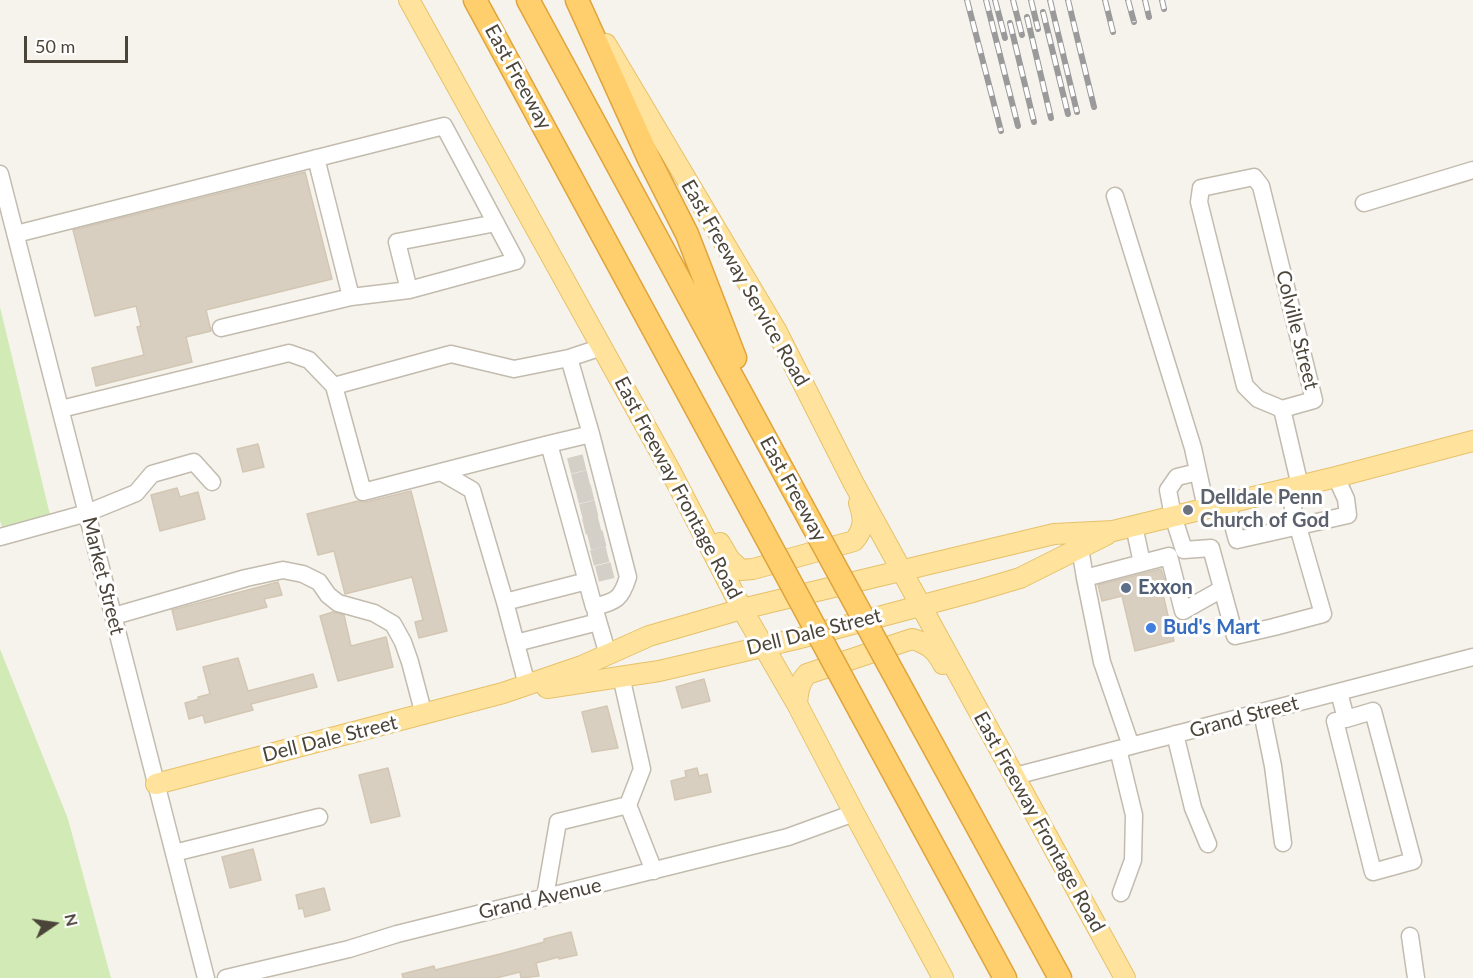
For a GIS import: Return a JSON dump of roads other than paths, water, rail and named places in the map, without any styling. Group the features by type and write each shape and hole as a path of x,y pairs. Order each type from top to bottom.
{"highway":[{"name":"East Freeway","path":"475,0 1004,978"},
{"name":"East Freeway","path":"528,0 1060,978"},
{"path":"578,0 649,159 687,234 769,446"}],"main road":[{"name":"East Freeway Frontage Road","path":"409,0 672,472 742,609 797,704 943,978"},
{"name":"East Freeway Service Road","path":"578,0 777,330 853,482 902,570"},
{"name":"Dell Dale Street","path":"156,784 503,693 582,666 649,636 742,609 1054,534 1113,531 1473,441"},
{"path":"672,472 686,488 730,560 741,570 753,569 854,541 861,533 864,519 853,482"},
{"name":"Dell Dale Street","path":"503,693 659,671 796,639 1020,578 1113,531"},
{"name":"East Freeway Frontage Road","path":"902,570 1125,978"},
{"path":"797,704 798,690 807,674 912,639 926,643 938,654 978,728 997,746"}],"street":[{"path":"16,234 444,126 516,261 409,290 351,297 221,328"},
{"path":"316,158 351,297"},
{"path":"1364,203 1473,170"},
{"name":"Market Street","path":"0,174 206,978"},
{"name":"Colville Street","path":"1254,177 1262,186 1314,400 1282,409 1258,399 1245,387 1199,202 1202,188 1254,177"},
{"path":"1115,196 1193,448 1206,508"},
{"path":"409,290 397,242 496,223"},
{"path":"334,386 451,354 514,369 569,358 602,347"},
{"path":"61,409 289,353 309,360 334,386 363,492 591,434"},
{"path":"516,643 596,615 623,594 628,577 607,514 591,434 569,358"},
{"name":"Colville Street","path":"1222,589 1235,636 1323,614 1298,526 1295,487 1282,409"},
{"path":"549,444 577,524 596,615 608,655"},
{"path":"0,537 87,513 136,493 152,474 194,462 212,482"},
{"path":"441,472 472,490 527,685"},
{"path":"1198,472 1177,477 1168,490 1173,516 1184,550 1211,548 1348,515 1346,500 1336,477"},
{"path":"1227,503 1237,540"},
{"path":"505,602 577,524"},
{"path":"1134,526 1142,563"},
{"path":"1080,548 1102,662 1124,748 1134,814 1133,860 1121,893"},
{"path":"1086,578 1169,556 1184,611 1222,589 1211,548"},
{"path":"114,616 246,578 283,570 303,574 319,582 328,595 338,603 374,613 393,624 410,662 424,715"},
{"name":"Grand Street","path":"1015,776 1473,657"},
{"path":"621,676 642,769 628,805 654,871"},
{"path":"1339,692 1346,718"},
{"path":"1373,711 1413,861 1373,872 1335,722 1346,718 1373,711"},
{"path":"1262,712 1273,766 1283,843"},
{"path":"1175,734 1193,808 1208,844"},
{"path":"545,897 558,822 628,805"},
{"name":"Grand Avenue","path":"226,978 349,949 397,934 788,837 854,813"},
{"path":"174,853 319,817"},
{"path":"1410,936 1416,978"}],"tunnel":[{"path":"569,466 589,461"},
{"path":"573,482 593,477"},
{"path":"577,496 598,491"},
{"path":"581,512 601,507"},
{"path":"584,527 604,522"},
{"path":"589,542 609,537"},
{"path":"592,558 612,553"},
{"path":"597,574 617,569"}],"railway":[{"path":"967,0 1001,131"},
{"path":"986,0 1018,126"},
{"path":"995,0 1005,38"},
{"path":"1013,0 1022,35"},
{"path":"1031,0 1038,29"},
{"path":"1050,0 1077,112"},
{"path":"1068,0 1094,107"},
{"path":"1105,0 1113,32"},
{"path":"1128,0 1134,22"},
{"path":"1145,0 1149,17"},
{"path":"1162,0 1164,9"},
{"path":"1043,12 1068,114"},
{"path":"1027,17 1051,118"},
{"path":"1010,23 1034,122"}],"place":[{"name":"Delldale Penn Church of God","path":"1188,510"},
{"name":"Exxon","path":"1126,588"},
{"name":"Bud's Mart","path":"1151,628"}]}
